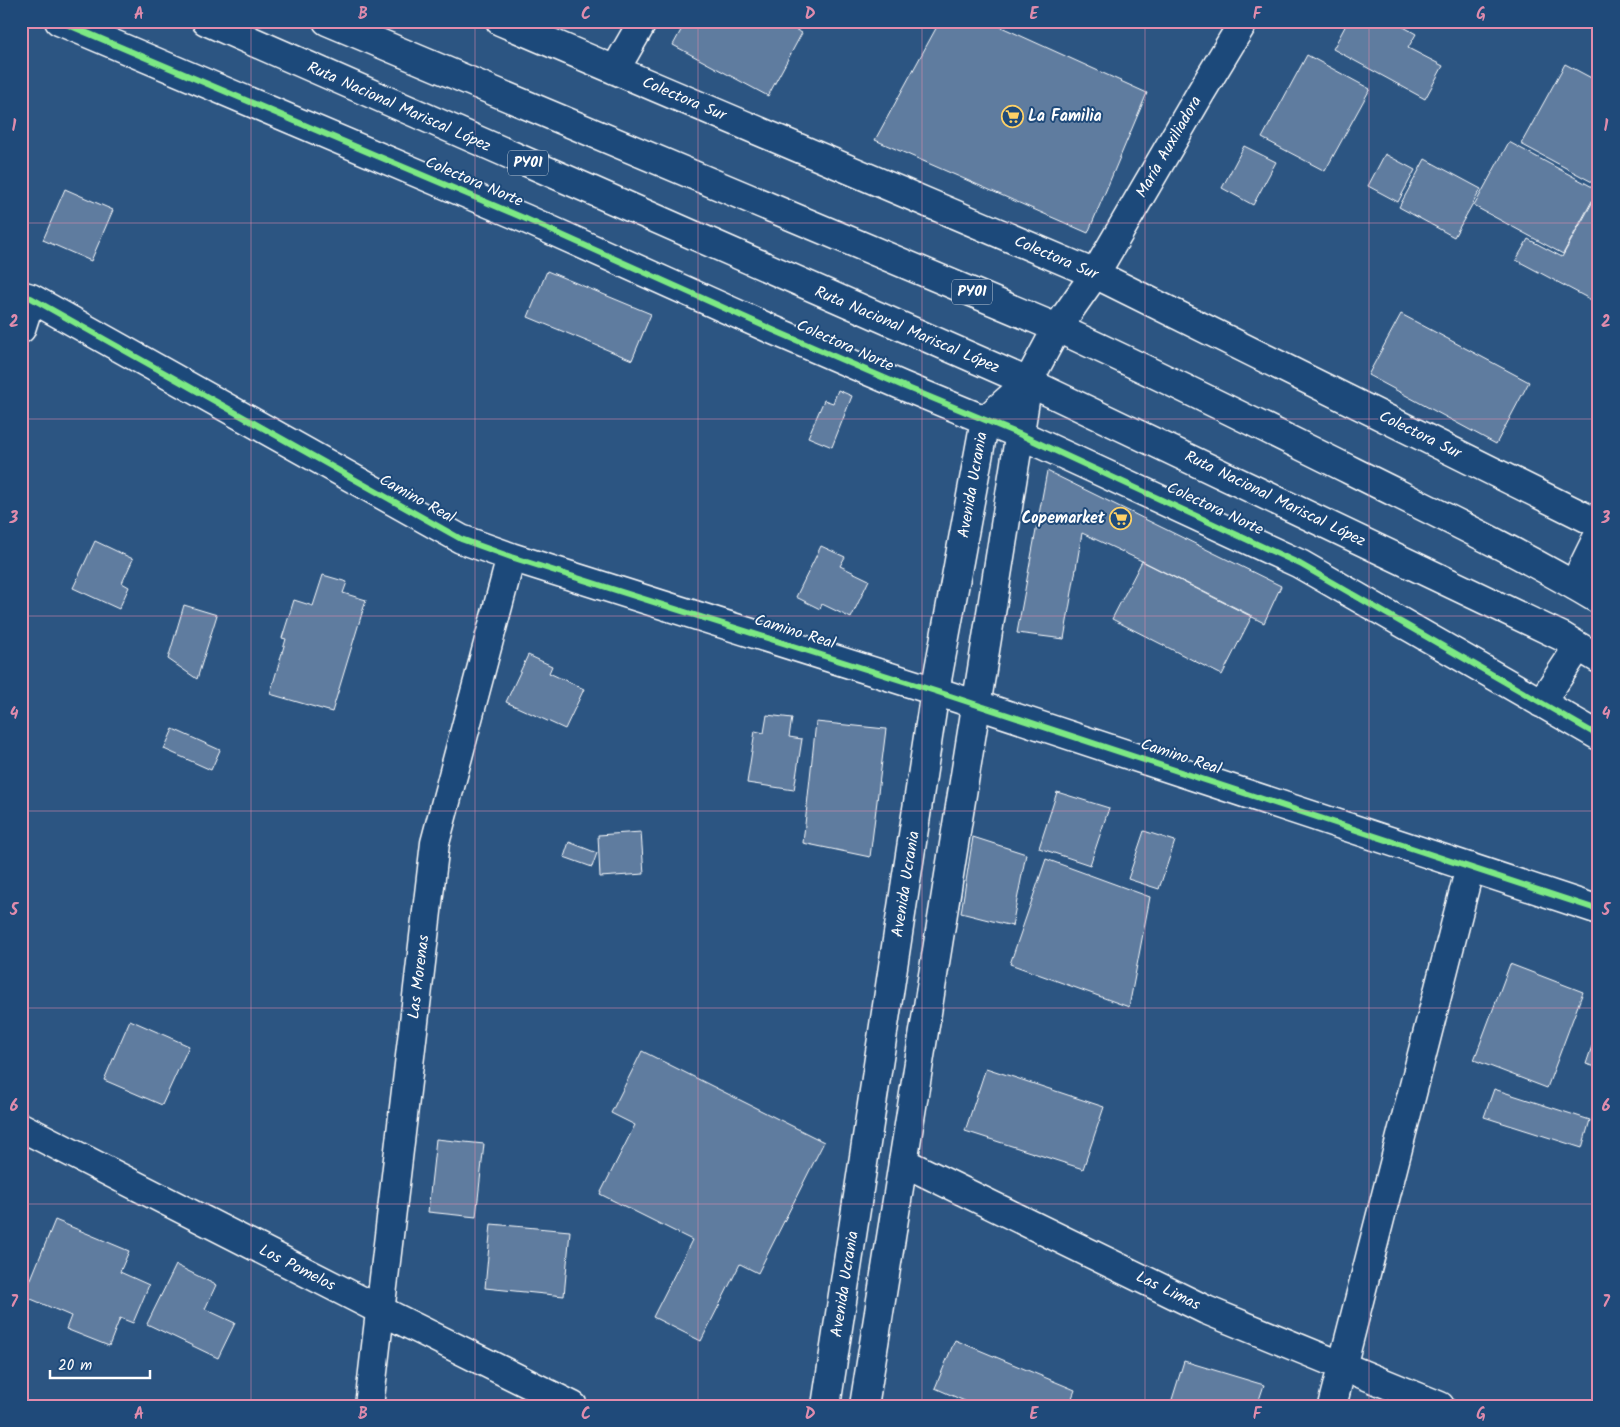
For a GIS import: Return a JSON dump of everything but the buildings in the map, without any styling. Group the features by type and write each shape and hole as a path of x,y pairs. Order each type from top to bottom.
{"main road":[{"name":"Colectora Norte","path":"59,21 526,219 799,341 1019,434 1300,564 1599,736"},
{"name":"Ruta Nacional Mariscal López","path":"206,21 1028,382 1563,637 1589,653"},
{"name":"PY01","path":"328,21 1057,328 1131,362 1412,501 1574,585 1599,600"},
{"name":"Colectora Sur","path":"500,21 1095,274 1599,524"},
{"path":"615,70 642,21"},
{"name":"María Auxiliadora","path":"1095,274 1244,21"},
{"name":"Avenida Ucrania","path":"864,1406 1028,382 1057,328 1095,274"},
{"path":"21,329 26,296"},
{"name":"Camino Real","path":"26,296 461,539 511,557 976,704 1599,910"},
{"name":"Avenida Ucrania","path":"826,1406 935,691 985,420 1028,382"},
{"path":"1574,585 1599,534"},
{"name":"Las Morenas","path":"369,1406 435,843 511,557"},
{"path":"1541,703 1589,653"},
{"path":"1332,1406 1470,867"},
{"name":"Los Pomelos","path":"21,1127 573,1406"},
{"name":"Las Limas","path":"903,1162 1206,1310 1440,1406"}],"cycle path":[{"path":"59,21 526,219 773,330 1019,434 1300,564 1599,736"},
{"path":"21,295 31,298 461,539 511,557 935,691 1599,910"}],"place":[{"name":"La Familia","path":"1012,116"},
{"name":"Copemarket","path":"1121,518"}]}
